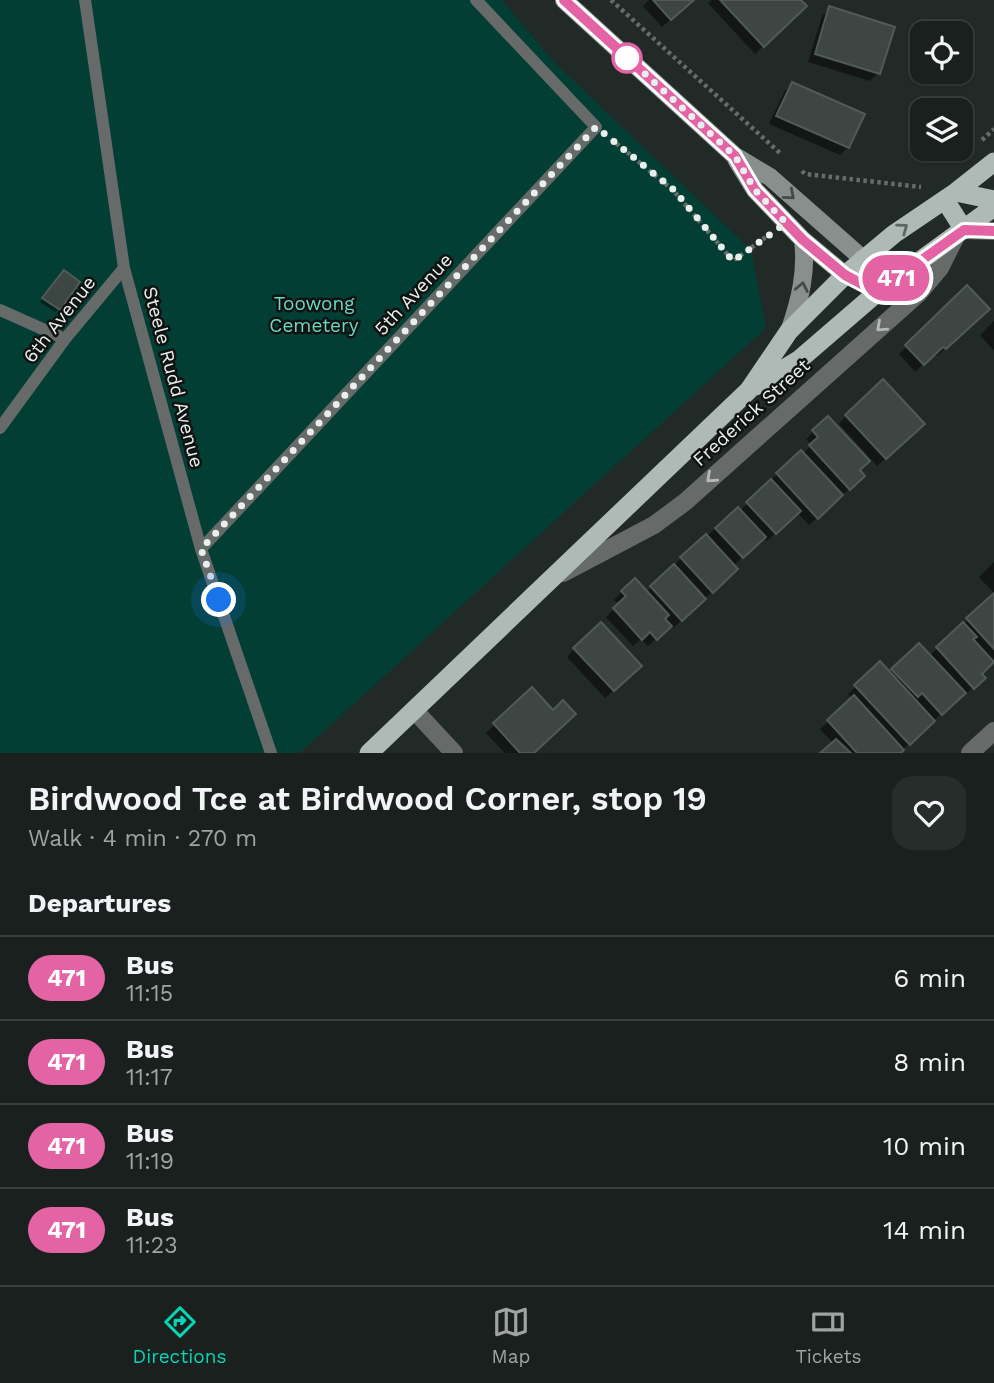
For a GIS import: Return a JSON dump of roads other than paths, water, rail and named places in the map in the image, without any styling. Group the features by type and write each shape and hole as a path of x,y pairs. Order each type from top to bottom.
{"highway":[{"name":"Frederick Street","path":"749,390 789,331 845,275 894,234 994,162"},
{"path":"959,234 950,196 994,200"},
{"name":"Frederick Street","path":"369,753 749,390 800,359 879,291 994,207"},
{"path":"863,260 879,291"},
{"path":"845,275 879,291"}],"main road":[{"path":"564,0 735,156 769,177 863,260"},
{"path":"735,156 755,190 803,240 845,275"},
{"path":"789,331 804,276 803,240"}],"street":[{"path":"959,234 994,231"},
{"name":"Frederick Street","path":"546,582 654,525 685,502 919,293 940,268 959,234"},
{"path":"414,710 454,753"},
{"path":"970,753 994,732"}],"lane":[{"name":"Steele Rudd Avenue","path":"85,0 124,268 201,549 271,753"},
{"name":"5th Avenue","path":"201,549 596,127 476,0"},
{"name":"6th Avenue","path":"0,428 65,339 124,268"},
{"path":"0,310 65,339"}],"park label":[{"name":"Toowong Cemetery","path":"314,314"}]}
